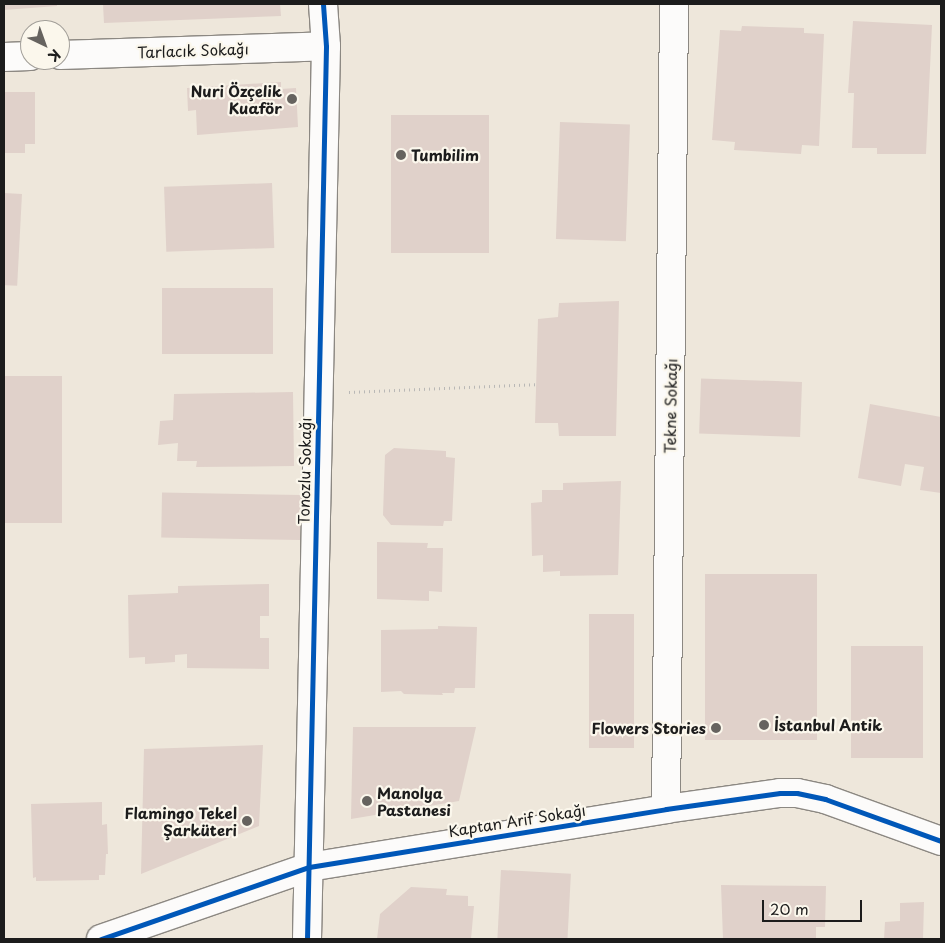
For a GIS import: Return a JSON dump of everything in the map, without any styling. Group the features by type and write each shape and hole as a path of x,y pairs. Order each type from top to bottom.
{"street":[{"name":"Tonozlu Sokağı","path":"307,939 326,46 323,4"},
{"name":"Tekne Sokağı","path":"666,809 674,4"},
{"name":"Tarlacık Sokağı","path":"70,55 326,46"},
{"path":"4,57 20,56"},
{"name":"Kaptan Arif Sokağı","path":"101,939 309,867 666,809 797,793 841,805 941,841"}],"path":[{"path":"319,393 536,384"}],"building":[{"path":"4,4 57,4 57,6 4,10"},
{"path":"103,4 280,4 281,16 104,23"},
{"path":"853,21 932,25 926,154 877,154 877,148 852,148 854,93 848,93"},
{"path":"742,26 804,28 804,33 824,34 819,146 802,145 801,154 734,150 735,142 712,140 720,30 741,31"},
{"path":"281,82 281,89 296,88 298,127 197,135 196,110 188,111 187,88"},
{"path":"4,92 35,92 35,144 25,144 25,153 4,153"},
{"path":"391,115 489,115 489,253 391,253"},
{"path":"560,122 630,124 626,241 556,239"},
{"path":"272,183 274,248 166,252 164,187"},
{"path":"4,193 22,194 17,286 4,285"},
{"path":"162,288 273,288 273,354 162,354"},
{"path":"619,301 616,436 559,436 558,423 535,423 538,319 558,317 559,303"},
{"path":"4,376 62,376 62,523 4,523"},
{"path":"701,378 802,382 800,437 699,433"},
{"path":"293,392 294,466 196,467 197,461 177,461 178,443 158,445 160,421 173,420 174,394"},
{"path":"870,404 941,417 941,493 920,490 924,467 905,464 901,486 858,478"},
{"path":"394,448 446,451 446,457 455,458 452,521 444,521 443,526 391,525 383,515 385,455"},
{"path":"621,481 618,575 560,576 560,571 543,572 543,555 532,556 531,503 542,502 542,490 563,490 563,483"},
{"path":"162,493 301,495 300,540 161,538"},
{"path":"377,542 428,543 427,548 443,548 442,592 429,591 429,601 377,599"},
{"path":"705,574 817,574 817,740 705,740"},
{"path":"269,584 269,616 260,616 260,638 269,638 269,669 187,668 187,654 175,655 175,662 145,664 145,657 129,658 128,595 178,593 178,586"},
{"path":"589,614 634,614 634,748 589,748"},
{"path":"438,626 477,627 475,688 455,688 454,693 442,693 443,695 404,694 401,691 381,692 381,630 438,629"},
{"path":"851,646 923,646 923,758 851,758"},
{"path":"353,727 476,727 459,801 351,819"},
{"path":"263,745 259,826 141,874 144,749"},
{"path":"102,802 102,825 107,824 108,854 106,854 105,875 99,875 99,880 36,881 36,877 33,878 31,804"},
{"path":"501,870 571,874 567,939 497,939"},
{"path":"721,885 826,886 825,927 816,927 816,939 723,939"},
{"path":"411,887 447,889 446,895 468,896 468,906 474,906 471,939 377,939 380,914"},
{"path":"924,902 923,939 884,939 885,922 900,921 900,903"}],"cycle path":[{"path":"307,939 326,46 323,4"},
{"path":"101,939 309,867 666,809 780,793 797,793 825,799 941,841"}],"place":[{"name":"Nuri Özçelik Kuaför","path":"292,99"},
{"name":"Tumbilim","path":"401,155"},
{"name":"İstanbul Antik","path":"764,725"},
{"name":"Flowers Stories","path":"716,728"},
{"name":"Manolya Pastanesi","path":"367,801"},
{"name":"Flamingo Tekel Şarküteri","path":"247,821"}]}
